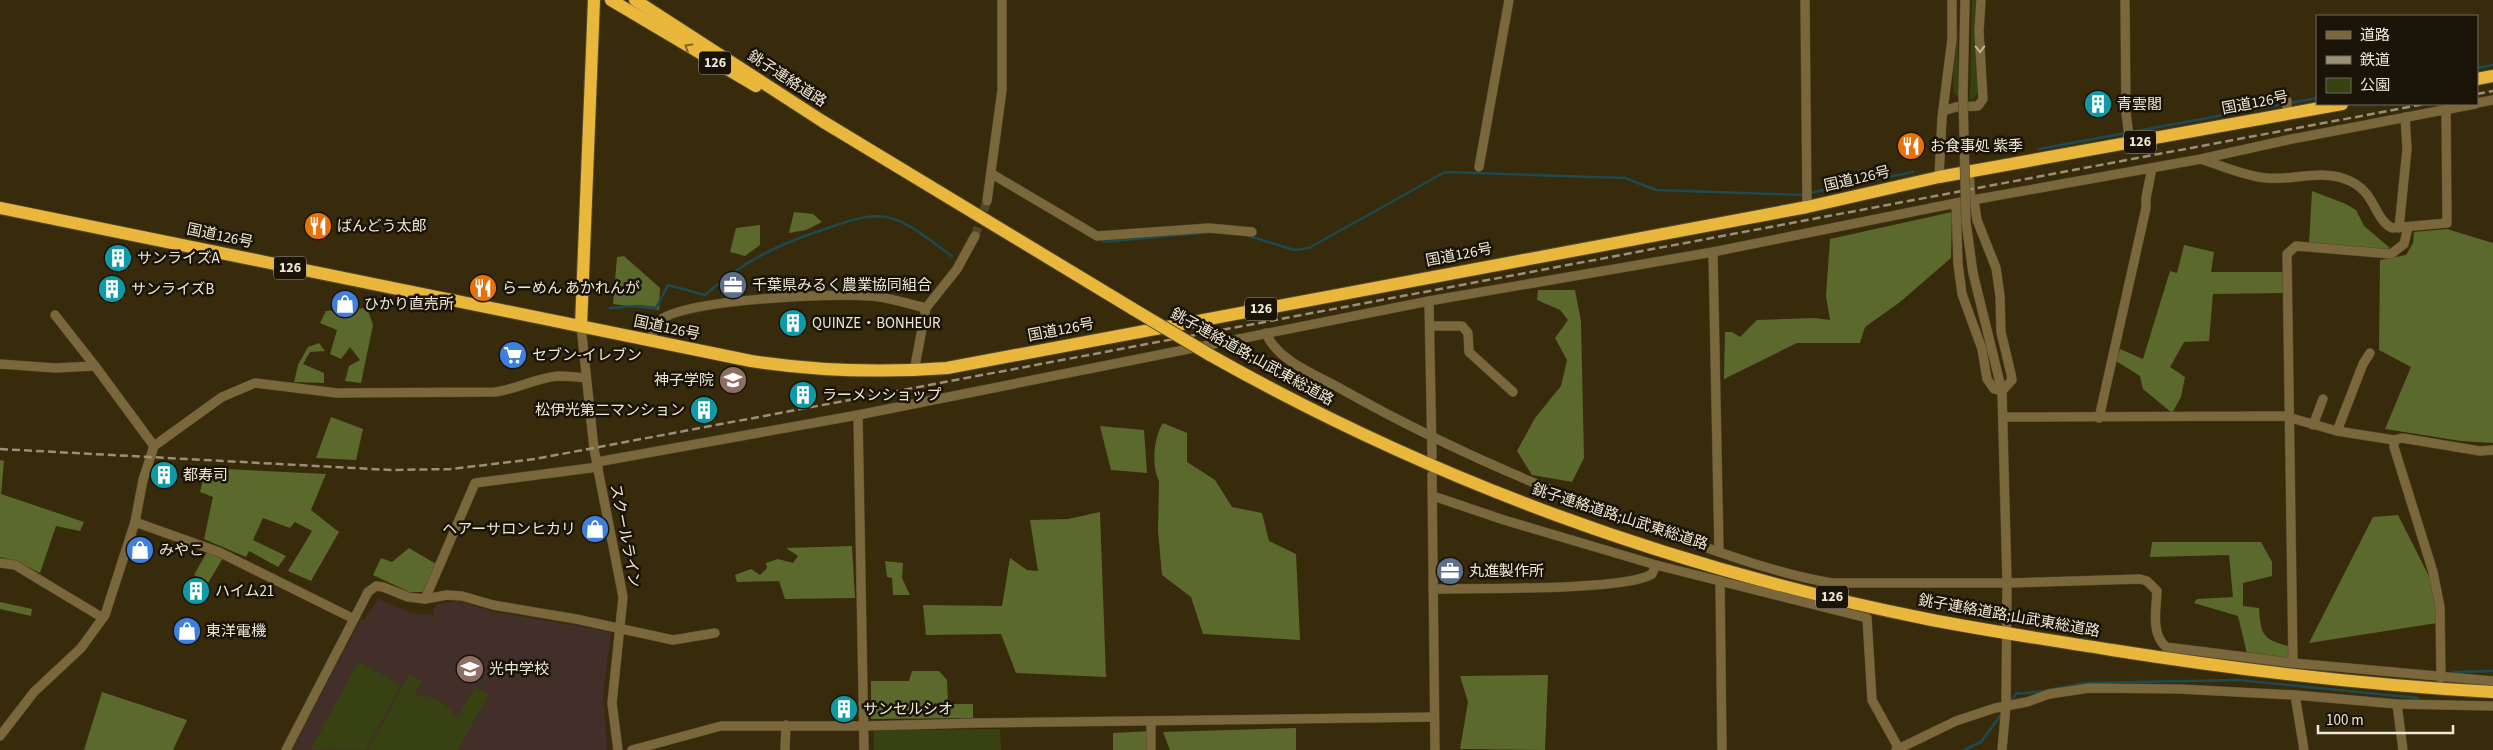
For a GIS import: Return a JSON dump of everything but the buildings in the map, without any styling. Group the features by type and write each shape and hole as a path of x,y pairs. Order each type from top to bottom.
{"highway":[{"path":"581,326 594,0"},
{"name":"銚子連絡道路","path":"611,0 733,74 822,121"},
{"name":"銚子連絡道路","path":"635,0 822,121"},
{"path":"2478,79 2493,76"},
{"name":"国道126号","path":"0,208 581,326 651,342 784,366 879,372 947,368 1807,198 1969,172 2128,136 2287,107 2324,105"},
{"name":"銚子連絡道路;山武東総道路","path":"822,121 1133,310 1210,355 1304,406 1368,438 1454,476 1587,526 1728,570 1924,619 2007,634 2267,673 2493,692"}],"street":[{"path":"987,201 1002,90 1002,0"},
{"path":"1478,167 1509,0"},
{"path":"1805,0 1807,198"},
{"path":"1939,177 1943,111 1952,39 1952,0"},
{"path":"1965,0 1963,94 1966,222 1974,272 2002,391 2007,583 2006,706 2002,750"},
{"path":"1943,111 1956,107 1978,106 1983,99 1979,31 1981,0"},
{"path":"2125,0 2128,136"},
{"path":"2478,104 2493,100"},
{"path":"425,599 475,483 597,464 858,415 1429,301 1713,252 1956,203 2201,159 2470,105"},
{"path":"2201,159 2266,178 2332,176 2348,180 2366,192 2385,224 2403,227 2447,223 2446,109"},
{"path":"2292,664 2287,254 2296,246 2391,254 2404,244 2403,227 2407,149 2405,117"},
{"path":"2099,418 2146,208 2152,168"},
{"path":"1969,172 1972,200 1977,220 1996,268 2000,296 2001,332 2012,374 2012,380 2002,391"},
{"path":"992,174 1097,236 1209,228 1252,232"},
{"path":"1956,203 1958,264 1962,294 1982,349 1989,385 1994,390 2002,391"},
{"path":"914,370 926,308 958,268 975,236"},
{"path":"1713,252 1719,552"},
{"path":"651,342 658,322 669,315 717,304 814,295 847,295 873,296 926,308"},
{"path":"1429,301 1430,438 1432,457"},
{"path":"55,315 96,366 154,446"},
{"name":"スクールライン","path":"581,326 597,464 623,597 612,703 618,750"},
{"path":"1430,326 1462,326 1468,333 1468,352 1513,392"},
{"path":"1266,333 1275,350 1300,366 1430,438 1591,507 1719,552 1807,579 1832,583 2147,581 2157,591 2156,633 2159,641 2166,647 2292,664 2493,681"},
{"path":"2337,431 2363,364 2370,353"},
{"path":"0,364 55,368 96,366"},
{"path":"0,736 4,725 45,680 81,648 103,618 135,522 145,473 154,446 222,397 255,383 338,393 495,392 513,390 558,376 586,378"},
{"path":"2312,426 2323,399"},
{"path":"858,415 864,750"},
{"path":"2003,417 2289,417 2312,426 2337,431 2394,440 2402,438 2480,451 2493,450"},
{"path":"2394,440 2396,456 2433,572 2440,607 2441,678"},
{"path":"1432,474 1435,750"},
{"path":"1433,496 1512,523 1656,565 1867,618 1872,700 1898,749 1956,721 2059,692 2090,688 2180,689 2294,695 2397,704 2493,706"},
{"path":"135,522 219,552 354,619"},
{"path":"0,563 15,565 103,618"},
{"path":"1433,589 1580,586 1637,580 1652,574 1656,565"},
{"path":"1720,581 1722,750"},
{"path":"284,750 368,592 376,586 383,586 408,597 425,599 447,595 462,596 493,605 576,618 673,640 715,633"},
{"path":"2294,695 2304,750"},
{"path":"2397,704 2403,750"},
{"path":"632,750 721,726 864,726 1434,717"},
{"path":"1151,721 1151,750"},
{"path":"785,750 786,725"}],"shaded area":[{"name":"光中学校","path":"378,599 411,613 434,615 434,608 437,604 458,601 491,611 611,632 603,693 607,750 292,750 361,619 364,620"}],"green space":[{"path":"1954,0 1957,0 1959,98 1953,92"},
{"path":"1972,0 1978,0 1979,91 1973,99 1970,99"},
{"path":"2312,191 2346,204 2356,210 2364,226 2390,248 2383,251 2309,243"},
{"path":"794,212 813,214 822,222 806,230 789,233"},
{"path":"1952,212 1951,258 1900,302 1865,327 1860,343 1797,343 1724,379 1725,332 1732,332 1740,337 1757,320 1814,318 1830,320 1826,296 1830,239"},
{"path":"760,225 760,245 745,256 730,252 736,228"},
{"path":"2447,229 2493,243 2493,443 2461,441 2385,429 2411,367 2379,350 2380,260 2406,255 2413,243 2414,232"},
{"path":"2184,245 2214,252 2211,272 2283,272 2283,293 2213,294 2209,341 2184,342 2170,367 2185,377 2181,397 2172,413 2143,389 2140,376 2116,361 2120,349 2143,359 2170,271 2177,273"},
{"path":"624,256 660,288 659,310 613,304 617,257"},
{"path":"1538,290 1575,290 1581,321 1584,458 1572,482 1532,475 1517,451 1535,418 1561,386 1567,360 1555,338 1568,320 1560,310 1537,300"},
{"path":"367,308 373,325 361,383 345,381 349,366 360,360 350,347 341,359 330,354 337,330 320,323 326,311"},
{"path":"319,343 325,351 310,352 303,364 324,373 324,383 294,382 298,365 308,347"},
{"path":"331,417 363,429 356,460 316,458"},
{"path":"1163,423 1187,433 1187,462 1215,480 1232,507 1262,513 1269,541 1296,554 1300,640 1203,634 1191,597 1162,575 1158,531 1159,481 1154,459 1157,435"},
{"path":"1100,426 1144,430 1147,473 1111,470"},
{"path":"0,460 4,461 1,494 84,522 80,531 56,526 40,573 16,561 0,557"},
{"path":"206,468 326,474 311,510 339,532 311,581 288,571 312,531 295,522 290,528 263,518 253,540 286,556 278,567 249,551 246,557 204,539 213,497 200,492"},
{"path":"1100,512 1106,677 1016,673 1001,634 926,635 923,605 1002,606 1010,558 1027,570 1038,571 1030,520 1068,519"},
{"path":"2398,515 2445,608 2437,623 2309,643 2373,517"},
{"path":"2152,542 2261,542 2272,562 2272,576 2243,583 2243,606 2259,608 2261,625 2265,635 2274,642 2291,647 2290,671 2250,666 2238,616 2194,603 2197,599 2233,597 2229,555 2150,557"},
{"path":"852,546 855,598 785,599 779,581 737,582 735,575 751,569 760,575 767,568 766,563 778,559 793,563 798,556 786,548"},
{"path":"409,548 436,564 426,592 409,592 373,575 381,558 392,562"},
{"path":"207,552 223,558 208,583 194,575"},
{"path":"885,561 903,563 902,578 910,595 893,595 892,578 887,577"},
{"path":"0,602 32,609 31,616 0,609"},
{"path":"358,662 401,685 366,750 311,749"},
{"path":"912,671 939,671 947,680 948,704 973,704 973,718 871,719 871,681 909,681"},
{"path":"409,674 422,681 414,696 427,696 439,700 449,708 457,719 475,687 489,694 458,750 368,750"},
{"path":"1548,675 1545,750 1460,749 1468,702 1460,676"},
{"path":"102,692 187,720 173,750 84,750"},
{"path":"1296,728 1296,750 1170,750 1163,732"},
{"path":"1000,729 1001,750 874,750 874,730"},
{"path":"1152,731 1152,750 1113,750 1113,733"}],"waterway":[{"path":"2478,68 2493,65"},
{"path":"2131,132 2316,98"},
{"path":"2039,149 2126,133"},
{"path":"1249,236 1294,250 1309,248 1445,172 1625,178 1656,190 1804,195"},
{"path":"1809,193 1913,172"},
{"path":"610,308 638,306 656,308 668,285 705,295 749,262 779,246 851,220 865,217 887,217 904,223 952,256"},
{"path":"1103,242 1211,232"},
{"path":"2453,672 2493,671"},
{"path":"2010,702 2017,693 2040,692 2086,683 2238,680 2418,698"},
{"path":"1964,750 1981,742 2003,712"}],"tunnel":[{"path":"975,236 987,201"}],"railway":[{"path":"2478,94 2493,91"},
{"path":"0,449 391,470 451,469 535,459 2420,105"}],"place":[{"name":"青雲閣","path":"2098,104"},
{"name":"お食事処 紫季","path":"1911,146"},
{"name":"ばんどう太郎","path":"318,226"},
{"name":"サンライズA","path":"118,258"},
{"name":"千葉県みるく農業協同組合","path":"733,285"},
{"name":"らーめん あかれんが","path":"483,288"},
{"name":"サンライズB","path":"112,289"},
{"name":"ひかり直売所","path":"345,304"},
{"name":"QUINZE・BONHEUR","path":"793,323"},
{"name":"セブン-イレブン","path":"513,355"},
{"name":"神子学院","path":"733,380"},
{"name":"ラーメンショップ","path":"803,395"},
{"name":"松伊光第二マンション","path":"704,410"},
{"name":"都寿司","path":"164,475"},
{"name":"ヘアーサロンヒカリ","path":"595,529"},
{"name":"みやこ","path":"140,550"},
{"name":"丸進製作所","path":"1450,571"},
{"name":"ハイム21","path":"196,591"},
{"name":"東洋電機","path":"187,631"},
{"name":"光中学校","path":"470,669"},
{"name":"サンセルシオ","path":"844,709"}]}
